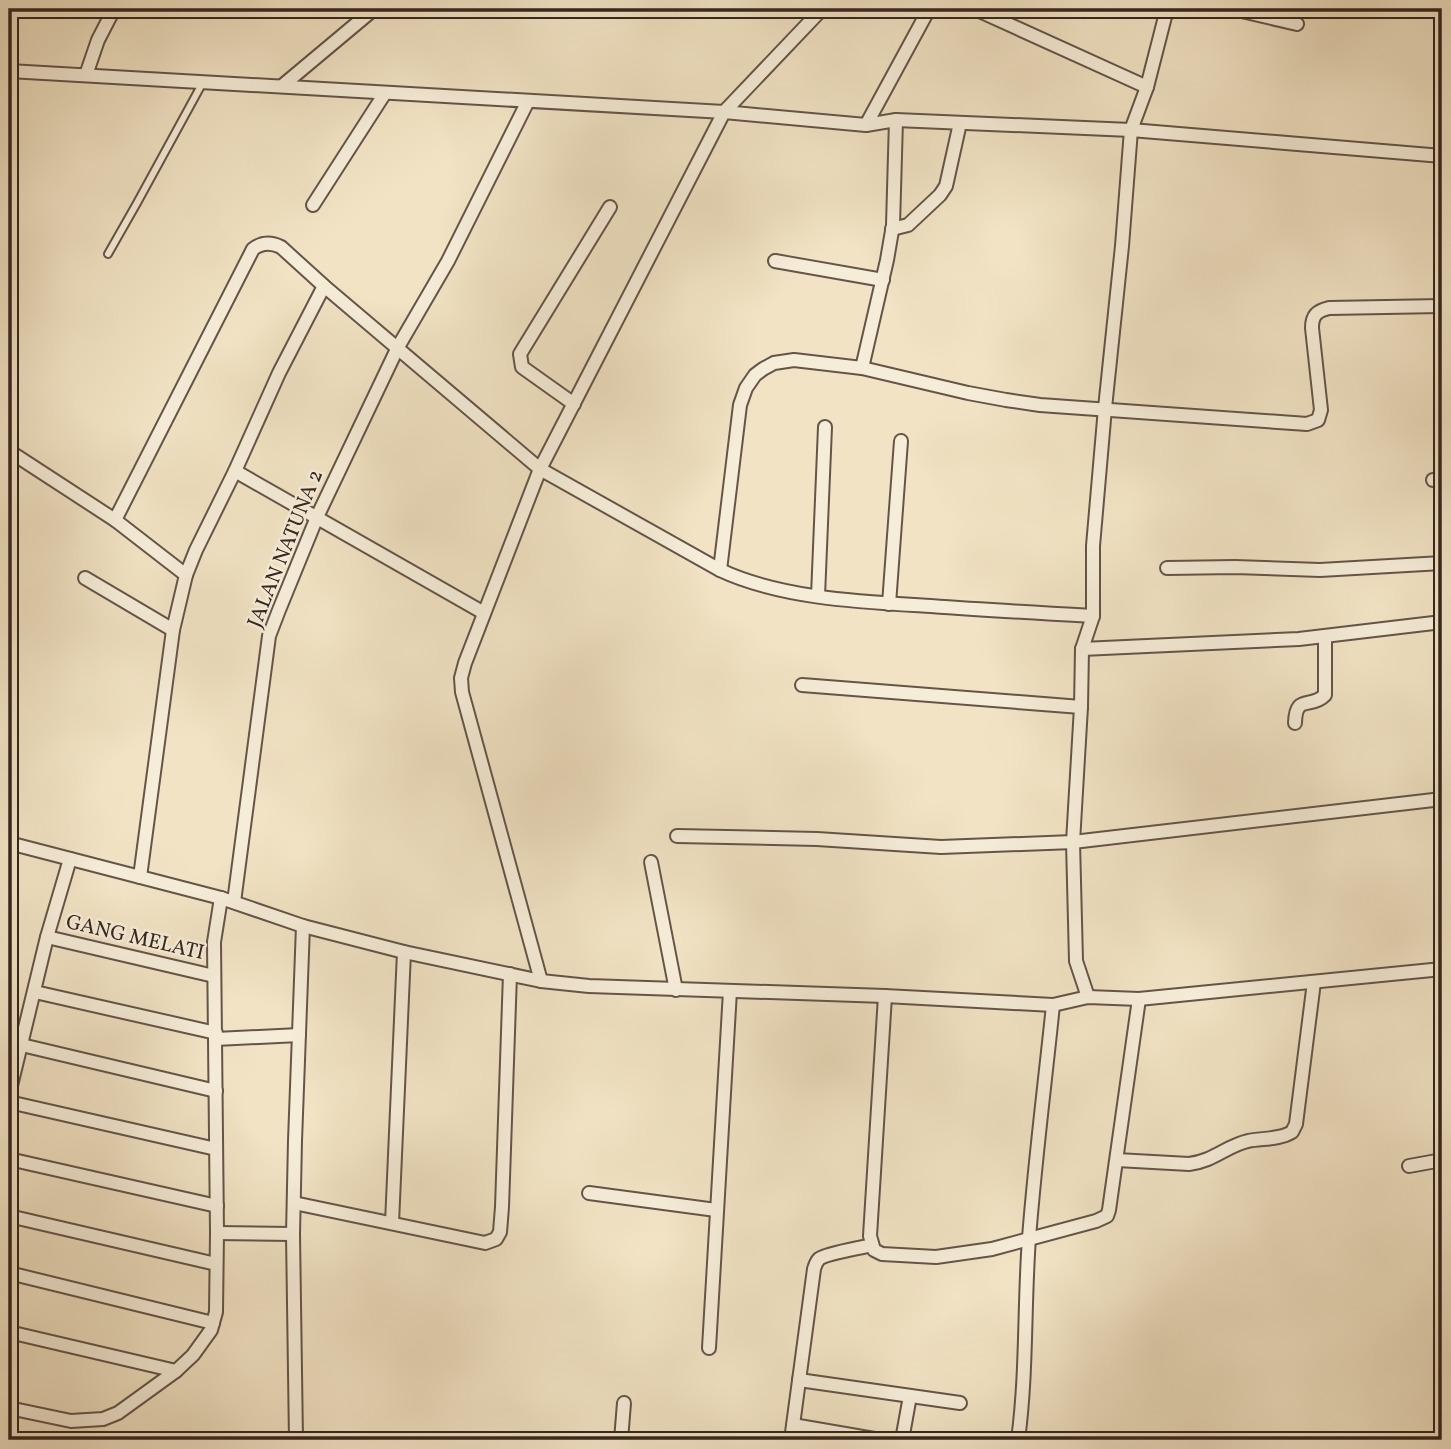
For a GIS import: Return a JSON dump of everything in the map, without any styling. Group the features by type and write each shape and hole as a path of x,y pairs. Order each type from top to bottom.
{"street":[{"path":"86,75 98,40 114,9"},
{"path":"282,86 374,9"},
{"path":"541,981 462,692 462,671 540,469 723,112 822,9"},
{"path":"866,125 929,9"},
{"path":"975,9 1147,88"},
{"path":"1088,998 1076,961 1073,842 1082,649 1093,616 1093,546 1131,130 1147,88 1167,9"},
{"path":"1233,9 1297,24"},
{"path":"9,71 723,112 866,125 896,120 1131,130 1442,156"},
{"path":"313,205 386,93"},
{"name":"JALAN NATUNA 2","path":"234,902 269,636 317,517 398,347 449,261 528,101"},
{"path":"862,368 892,229 896,120"},
{"path":"892,229 908,225 946,186 960,123"},
{"path":"574,404 522,367 520,354 610,207"},
{"path":"114,520 253,250 268,243 281,247 540,469 720,570 740,579 818,596 890,604 1093,616"},
{"path":"775,261 883,280"},
{"path":"141,877 173,630 186,575 279,373 324,286"},
{"path":"720,570 740,405 751,381 763,369 775,363 794,360 862,368 1040,405 1307,424 1315,423 1321,410 1311,328 1315,315 1329,308 1442,306"},
{"path":"818,596 825,427"},
{"path":"890,604 901,441"},
{"path":"9,451 114,520 186,575"},
{"path":"235,471 484,613"},
{"path":"1167,568 1320,570 1442,563"},
{"path":"85,578 173,630"},
{"path":"1082,649 1299,639 1442,622"},
{"path":"1296,723 1300,705 1317,701 1325,695 1325,636"},
{"path":"802,685 1081,707"},
{"path":"677,836 817,839 941,847 1073,842 1442,799"},
{"path":"10,848 70,859 221,898 303,926 404,952 541,981 599,987 885,996 1053,1005 1088,998 1139,999 1442,969"},
{"path":"9,1094 15,1044 35,992 47,937 70,859"},
{"path":"651,862 676,990"},
{"path":"9,1408 71,1421 103,1419 118,1413 176,1371 193,1355 206,1339 213,1323 216,1312 217,1233 214,942 221,898"},
{"path":"296,1440 293,1234 303,926"},
{"name":"GANG MELATI","path":"47,937 214,976"},
{"path":"392,1223 404,952"},
{"path":"294,1203 485,1243 494,1241 499,1236 510,974"},
{"path":"1117,1160 1200,1163 1241,1143 1284,1136 1292,1132 1296,1124 1314,982"},
{"path":"709,1348 730,991"},
{"path":"35,992 216,1036 299,1035"},
{"path":"885,996 870,1236 874,1250 882,1254 936,1257 992,1249 1104,1218 1109,1210 1117,1160 1139,999"},
{"path":"1018,1440 1025,1358 1029,1239 1053,1005"},
{"path":"15,1044 216,1091"},
{"path":"9,1102 216,1149"},
{"path":"9,1159 217,1206"},
{"path":"1409,1166 1442,1160"},
{"path":"589,1192 716,1209"},
{"path":"9,1216 216,1264"},
{"path":"217,1233 293,1234"},
{"path":"791,1440 814,1269 817,1262 827,1256 872,1245"},
{"path":"9,1273 213,1323"},
{"path":"9,1332 176,1371"},
{"path":"799,1380 960,1403"},
{"path":"902,1440 910,1396"},
{"path":"621,1440 624,1403"},
{"path":"793,1425 880,1440"}],"lane":[{"path":"108,254 203,82"}]}
